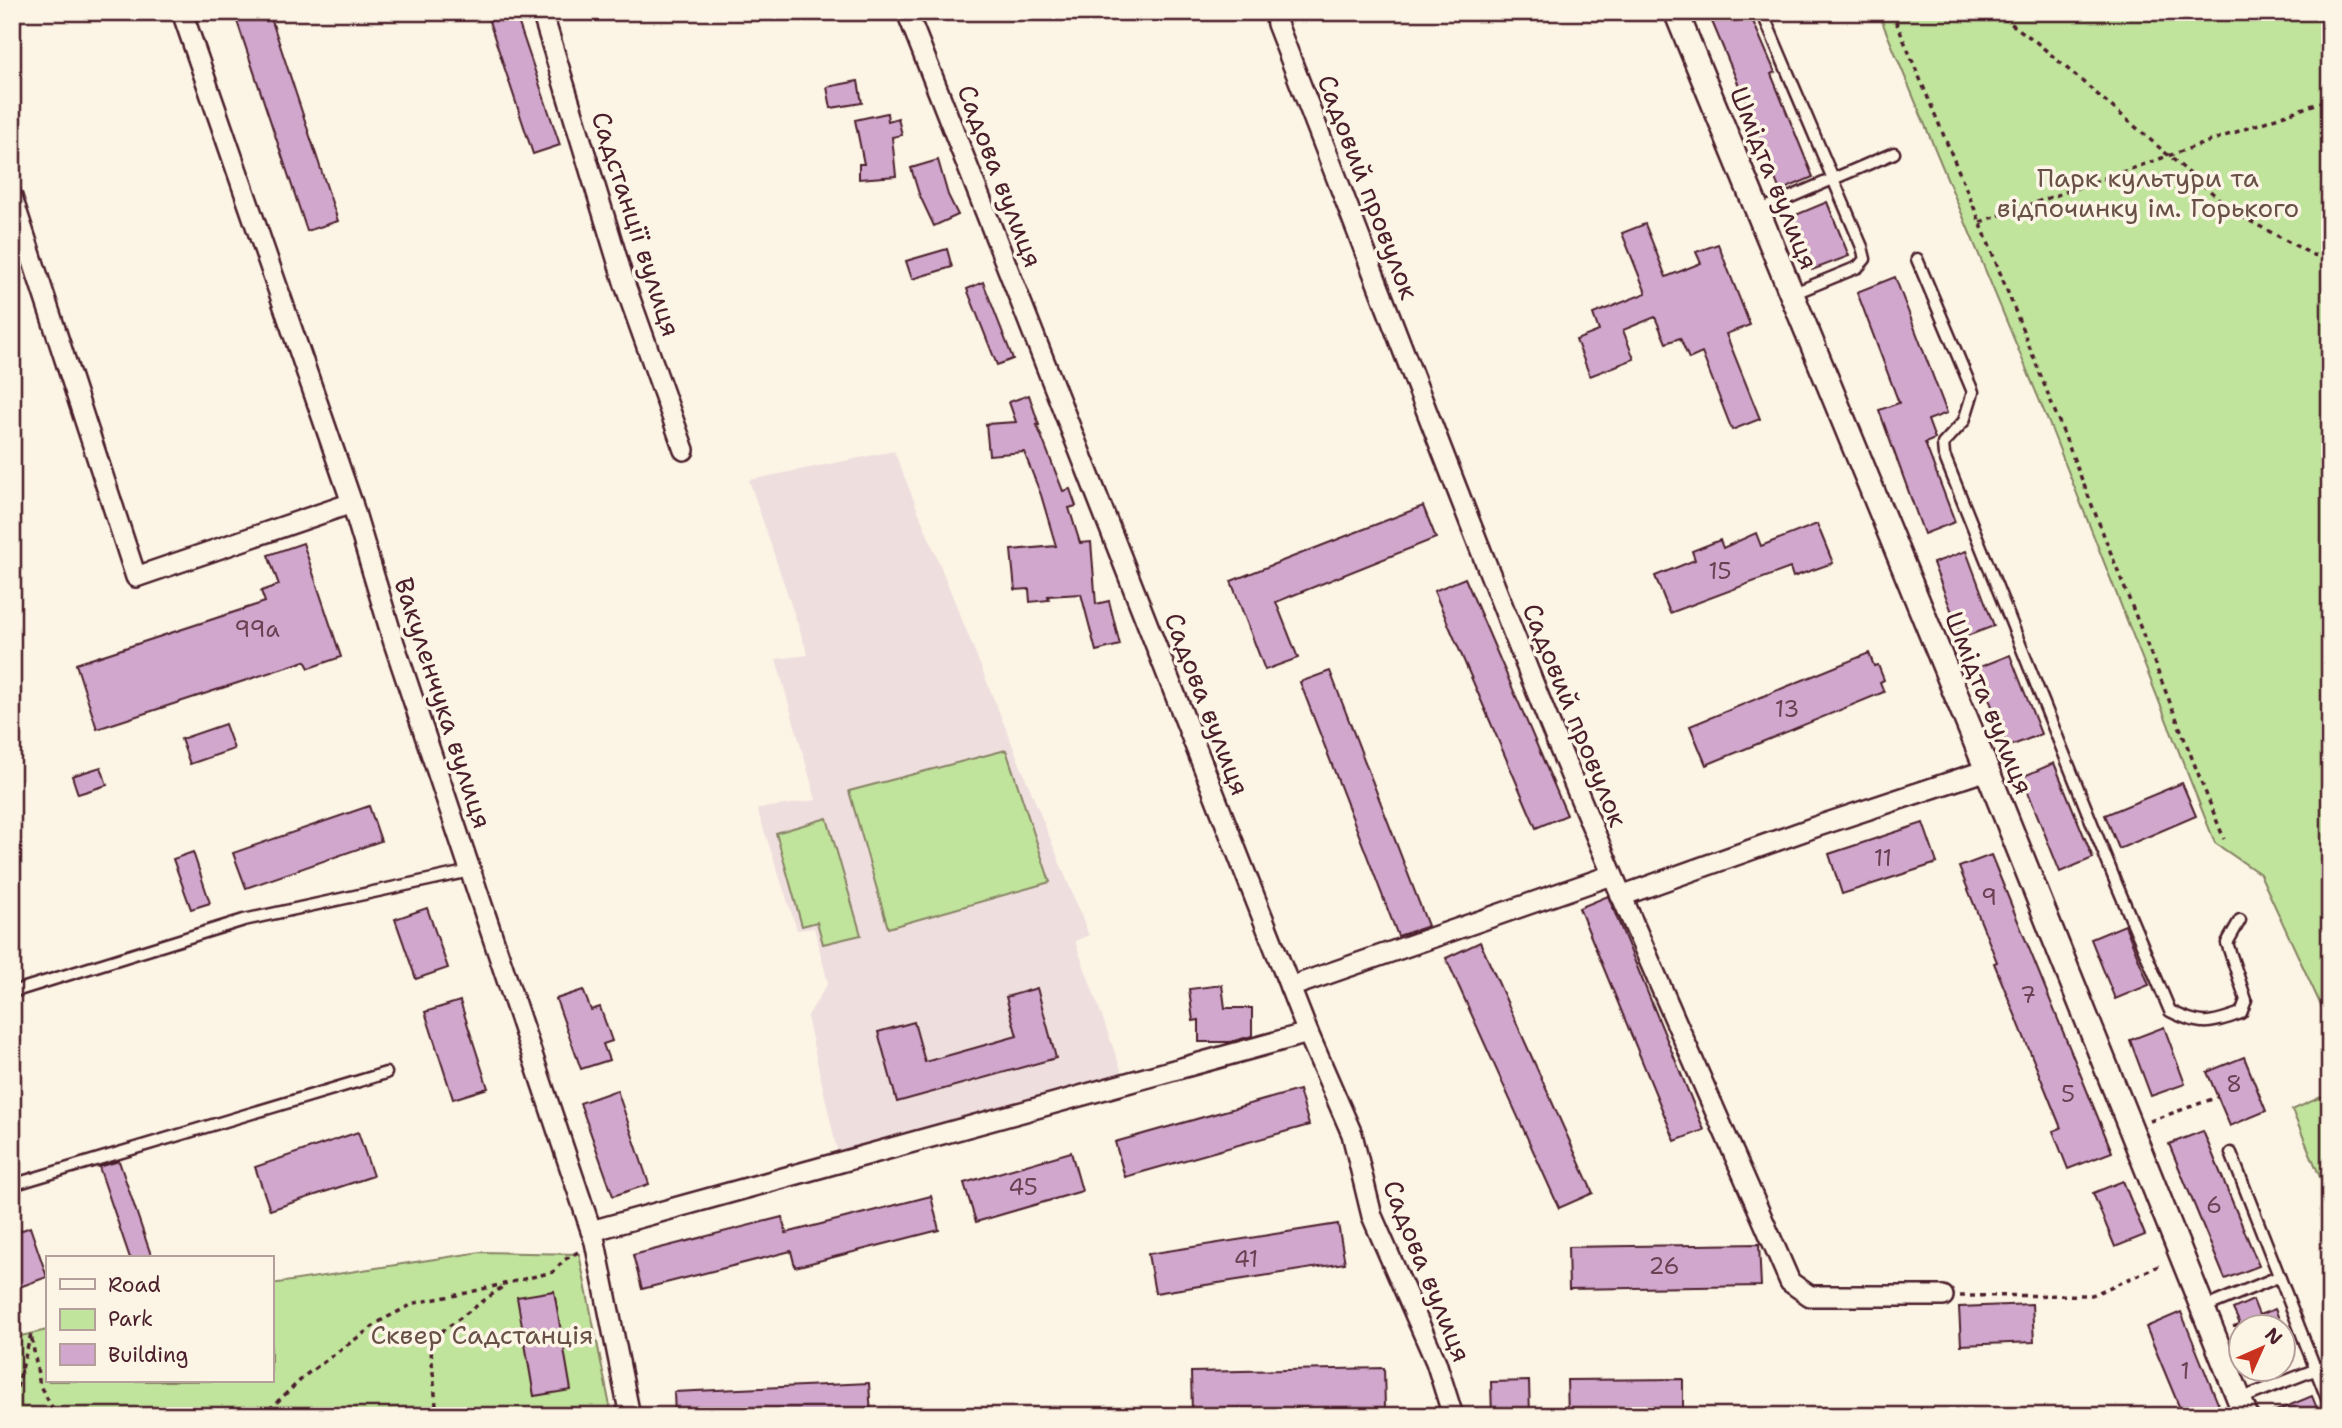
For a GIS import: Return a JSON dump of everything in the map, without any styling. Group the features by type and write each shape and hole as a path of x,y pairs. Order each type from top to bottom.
{"street":[{"name":"Вакуленчука вулиця","path":"182,12 352,503 394,643 593,1236 630,1416"},
{"name":"Садстанції вулиця","path":"542,12 621,273 684,450"},
{"name":"Садова вулиця","path":"907,12 1308,1033 1352,1134 1372,1216 1436,1362 1453,1416"},
{"name":"Садовий провулок","path":"1275,12 1282,37 1522,655 1612,875 1790,1282 1810,1296 1943,1296"},
{"name":"Шмідта вулиця","path":"1676,12 1987,770 2242,1407"},
{"path":"12,197 136,576 352,503"},
{"path":"1621,896 1987,770"},
{"path":"1290,987 1612,875"},
{"path":"593,1236 1308,1033"}],"lane":[{"path":"1762,12 1865,259 1858,267 1792,295"},
{"path":"1757,211 1894,153"},
{"path":"1917,259 1973,392 1964,421 1943,444 1944,455 2170,1011 2193,1023 2221,1021 2241,1013 2246,1000 2227,943 2240,920"},
{"path":"12,992 244,920 470,870"},
{"path":"12,1185 386,1073"},
{"path":"2231,1153 2330,1406"},
{"path":"2202,1308 2278,1277"},
{"path":"2242,1407 2330,1364"}],"path":[{"path":"1892,12 1980,222 2224,839"},
{"path":"1995,12 2035,41 2237,214 2313,255 2330,258"},
{"path":"1980,222 2330,99"},
{"path":"2148,1122 2218,1097"},
{"path":"262,1416 307,1374 382,1320 415,1303 553,1272 593,1236"},
{"path":"1943,1296 2092,1295 2181,1256"},
{"path":"437,1416 430,1340 509,1282"},
{"path":"12,1407 31,1334 40,1386 57,1416"}],"shaded area":[{"path":"894,451 1089,935 1075,941 1123,1075 838,1155 807,1017 828,983 814,928 797,930 757,809 816,800 776,659 808,655 749,480"}],"green space":[{"name":"Парк культури та відпочинку ім. Горького","path":"1878,12 2330,12 2330,1025 2260,874 2215,843 2051,428"},
{"path":"1006,750 1050,882 888,928 849,791"},
{"path":"827,818 861,935 823,944 817,922 802,926 776,833"},
{"path":"2330,1093 2330,1201 2292,1110"},
{"name":"Сквер Садстанція","path":"481,1252 579,1254 612,1416 12,1416 12,1338 46,1330 46,1382 273,1382 273,1284"}],"building":[{"path":"234,12 269,12 338,221 307,231"},
{"path":"486,12 515,12 560,145 533,154"},
{"path":"1708,12 1749,12 1775,72 1771,74 1813,177 1780,191"},
{"path":"858,81 862,103 831,108 827,87"},
{"path":"887,113 888,121 898,118 902,135 892,137 896,176 859,179 859,164 864,164 855,120"},
{"path":"938,160 948,195 958,215 934,226 919,194 911,168"},
{"path":"1827,202 1849,256 1812,270 1791,217"},
{"path":"1645,224 1666,277 1701,263 1696,252 1718,244 1750,325 1726,334 1760,419 1732,430 1702,353 1689,359 1680,338 1666,343 1655,317 1623,330 1634,359 1590,376 1576,340 1599,331 1593,314 1646,293 1622,233"},
{"path":"947,249 952,267 912,279 906,261"},
{"path":"1895,277 1947,413 1928,420 1935,439 1925,443 1955,522 1924,534 1879,410 1899,403 1857,292"},
{"path":"983,282 1013,359 997,365 967,289"},
{"path":"1029,395 1037,425 1063,491 1070,489 1076,506 1069,508 1080,543 1091,542 1096,604 1109,601 1120,645 1096,651 1081,594 1048,596 1049,600 1030,602 1029,589 1015,590 1011,550 1056,546 1041,495 1024,452 989,455 986,424 1016,422 1009,402"},
{"path":"1423,506 1436,538 1276,602 1298,658 1265,670 1231,581"},
{"path":"1817,524 1833,563 1793,577 1790,568 1670,613 1655,576 1695,560 1692,551 1720,540 1723,548 1756,533 1761,546"},
{"path":"303,543 341,657 309,668 305,661 97,729 76,664 265,602 261,591 279,585 268,555"},
{"path":"1966,551 1994,626 1962,638 1933,563"},
{"path":"1465,578 1567,815 1536,828 1434,591"},
{"path":"1869,653 1884,680 1880,682 1884,692 1706,765 1690,726"},
{"path":"2010,655 2041,734 2008,747 1977,668"},
{"path":"1330,671 1428,926 1398,936 1300,682"},
{"path":"225,724 234,749 190,764 181,739"},
{"path":"2054,763 2093,858 2060,872 2022,777"},
{"path":"101,767 107,785 78,794 72,776"},
{"path":"2182,783 2196,816 2119,849 2105,815"},
{"path":"369,806 381,841 246,888 233,853"},
{"path":"1923,823 1937,863 1842,894 1829,854"},
{"path":"193,852 210,903 191,909 173,859"},
{"path":"1991,855 2112,1152 2068,1169 2053,1131 2061,1128 1994,963 1997,962 1959,867"},
{"path":"1608,896 1704,1130 1675,1141 1579,908"},
{"path":"427,908 448,968 416,979 395,919"},
{"path":"2125,925 2149,985 2115,999 2091,939"},
{"path":"1480,942 1593,1193 1559,1208 1446,958"},
{"path":"1222,985 1225,1008 1252,1008 1252,1036 1230,1042 1199,1042 1199,1020 1193,1021 1189,989"},
{"path":"1037,988 1056,1058 897,1102 878,1032 914,1022 925,1062 1017,1036 1006,997"},
{"path":"583,990 591,1010 600,1007 612,1041 603,1044 609,1060 581,1069 556,999"},
{"path":"460,1001 488,1088 453,1099 425,1012"},
{"path":"2164,1027 2185,1084 2151,1096 2130,1040"},
{"path":"2244,1057 2266,1111 2230,1126 2207,1072"},
{"path":"617,1090 649,1184 613,1196 580,1103"},
{"path":"1299,1090 1309,1125 1125,1177 1115,1142"},
{"path":"2203,1131 2259,1266 2225,1279 2169,1144"},
{"path":"358,1132 373,1176 270,1210 255,1167"},
{"path":"1071,1152 1082,1191 976,1222 964,1183"},
{"path":"119,1161 151,1256 129,1256 99,1167"},
{"path":"2123,1181 2145,1235 2115,1247 2093,1193"},
{"path":"931,1196 939,1230 795,1267 791,1251 642,1289 633,1255 782,1217 786,1233"},
{"path":"1338,1224 1345,1263 1155,1293 1148,1254"},
{"path":"30,1227 46,1277 17,1288 12,1274 12,1234"},
{"path":"1759,1244 1761,1286 1569,1289 1568,1247"},
{"path":"554,1291 571,1390 534,1396 517,1297"},
{"path":"2253,1300 2258,1312 2234,1312 2233,1309"},
{"path":"2032,1304 2034,1342 1961,1345 1959,1307"},
{"path":"2181,1312 2223,1416 2183,1416 2146,1327"},
{"path":"1384,1368 1385,1408 1192,1412 1191,1372"},
{"path":"1683,1379 1683,1415 1568,1416 1567,1380"},
{"path":"1529,1381 1530,1416 1492,1416 1491,1382"},
{"path":"869,1383 871,1416 675,1416 674,1392"},
{"path":"2312,1396 2320,1416 2266,1416 2266,1415"}]}
